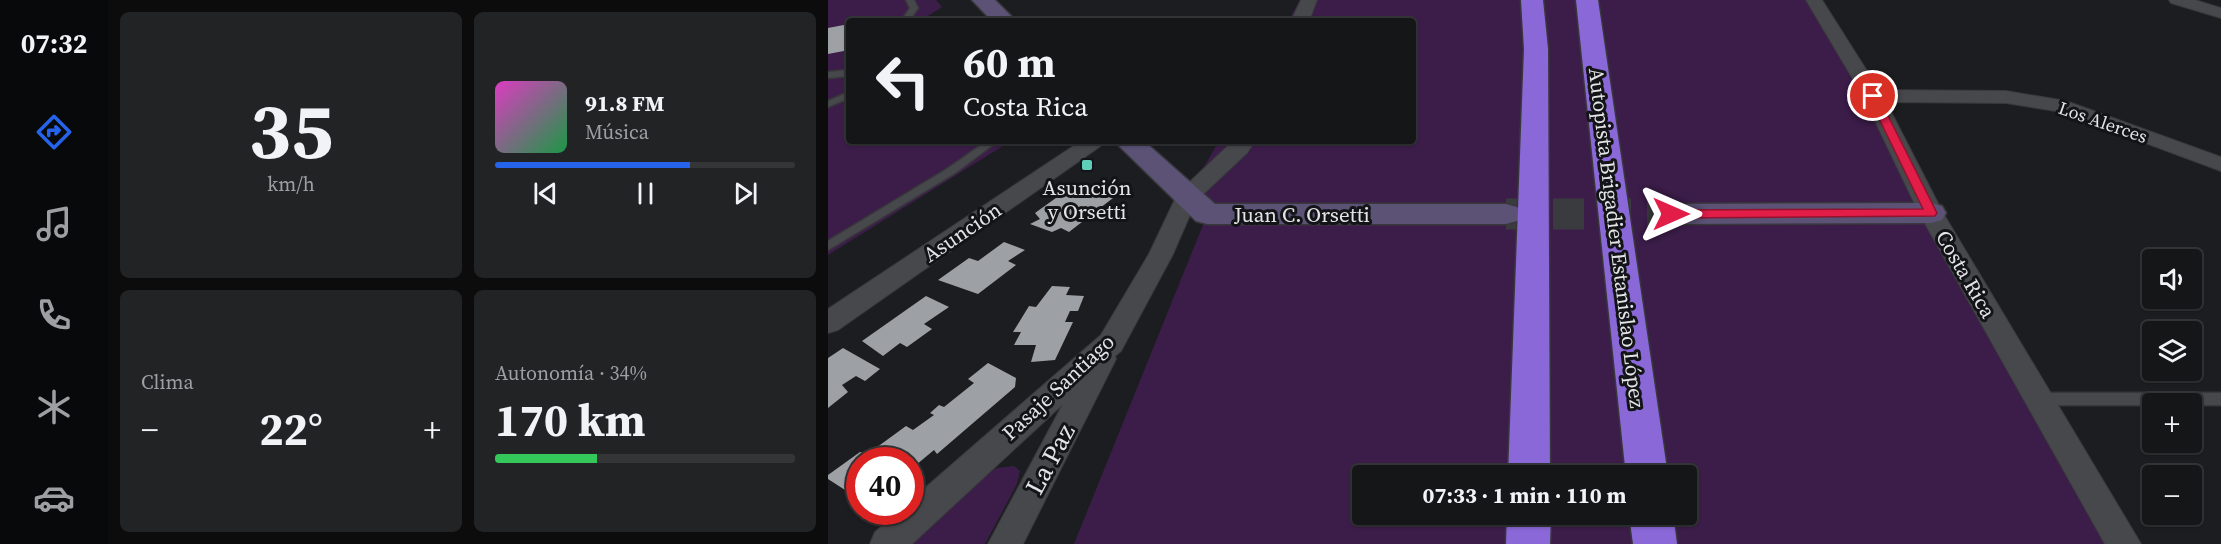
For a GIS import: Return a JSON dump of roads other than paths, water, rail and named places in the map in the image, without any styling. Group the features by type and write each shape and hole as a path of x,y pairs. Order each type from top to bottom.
{"highway":[{"path":"1529,465 1536,49 1532,0"},
{"name":"Autopista Brigadier Estanislao López","path":"1587,0 1646,465"},
{"path":"1528,544 1529,525"},
{"path":"1652,525 1655,544"}],"street":[{"path":"983,0 1002,18"},
{"path":"1301,18 1310,0"},
{"name":"Costa Rica","path":"1814,0 1873,96 1931,213 2124,544"},
{"path":"2177,0 2221,13"},
{"name":"Los Alerces","path":"1873,96 2006,97 2066,107 2221,164"},
{"name":"Asunción","path":"828,323 1091,144"},
{"name":"Juan C. Orsetti","path":"1131,144 1186,198 1207,214 1506,214"},
{"path":"1186,198 1242,144"},
{"name":"Pasaje Santiago","path":"887,544 1111,343 1161,254 1186,198"},
{"path":"1671,214 1931,213"},
{"name":"La Paz","path":"1005,544 1111,343"}],"lane":[{"path":"907,18 914,8 910,0"},
{"path":"828,75 846,73"},
{"path":"828,104 846,96"},
{"path":"828,246 951,171 989,144"},
{"path":"2039,399 2221,399"}],"tunnel":[{"path":"1506,214 1671,214"}],"place":[{"name":"Asunción y Orsetti","path":"1087,165"}]}
